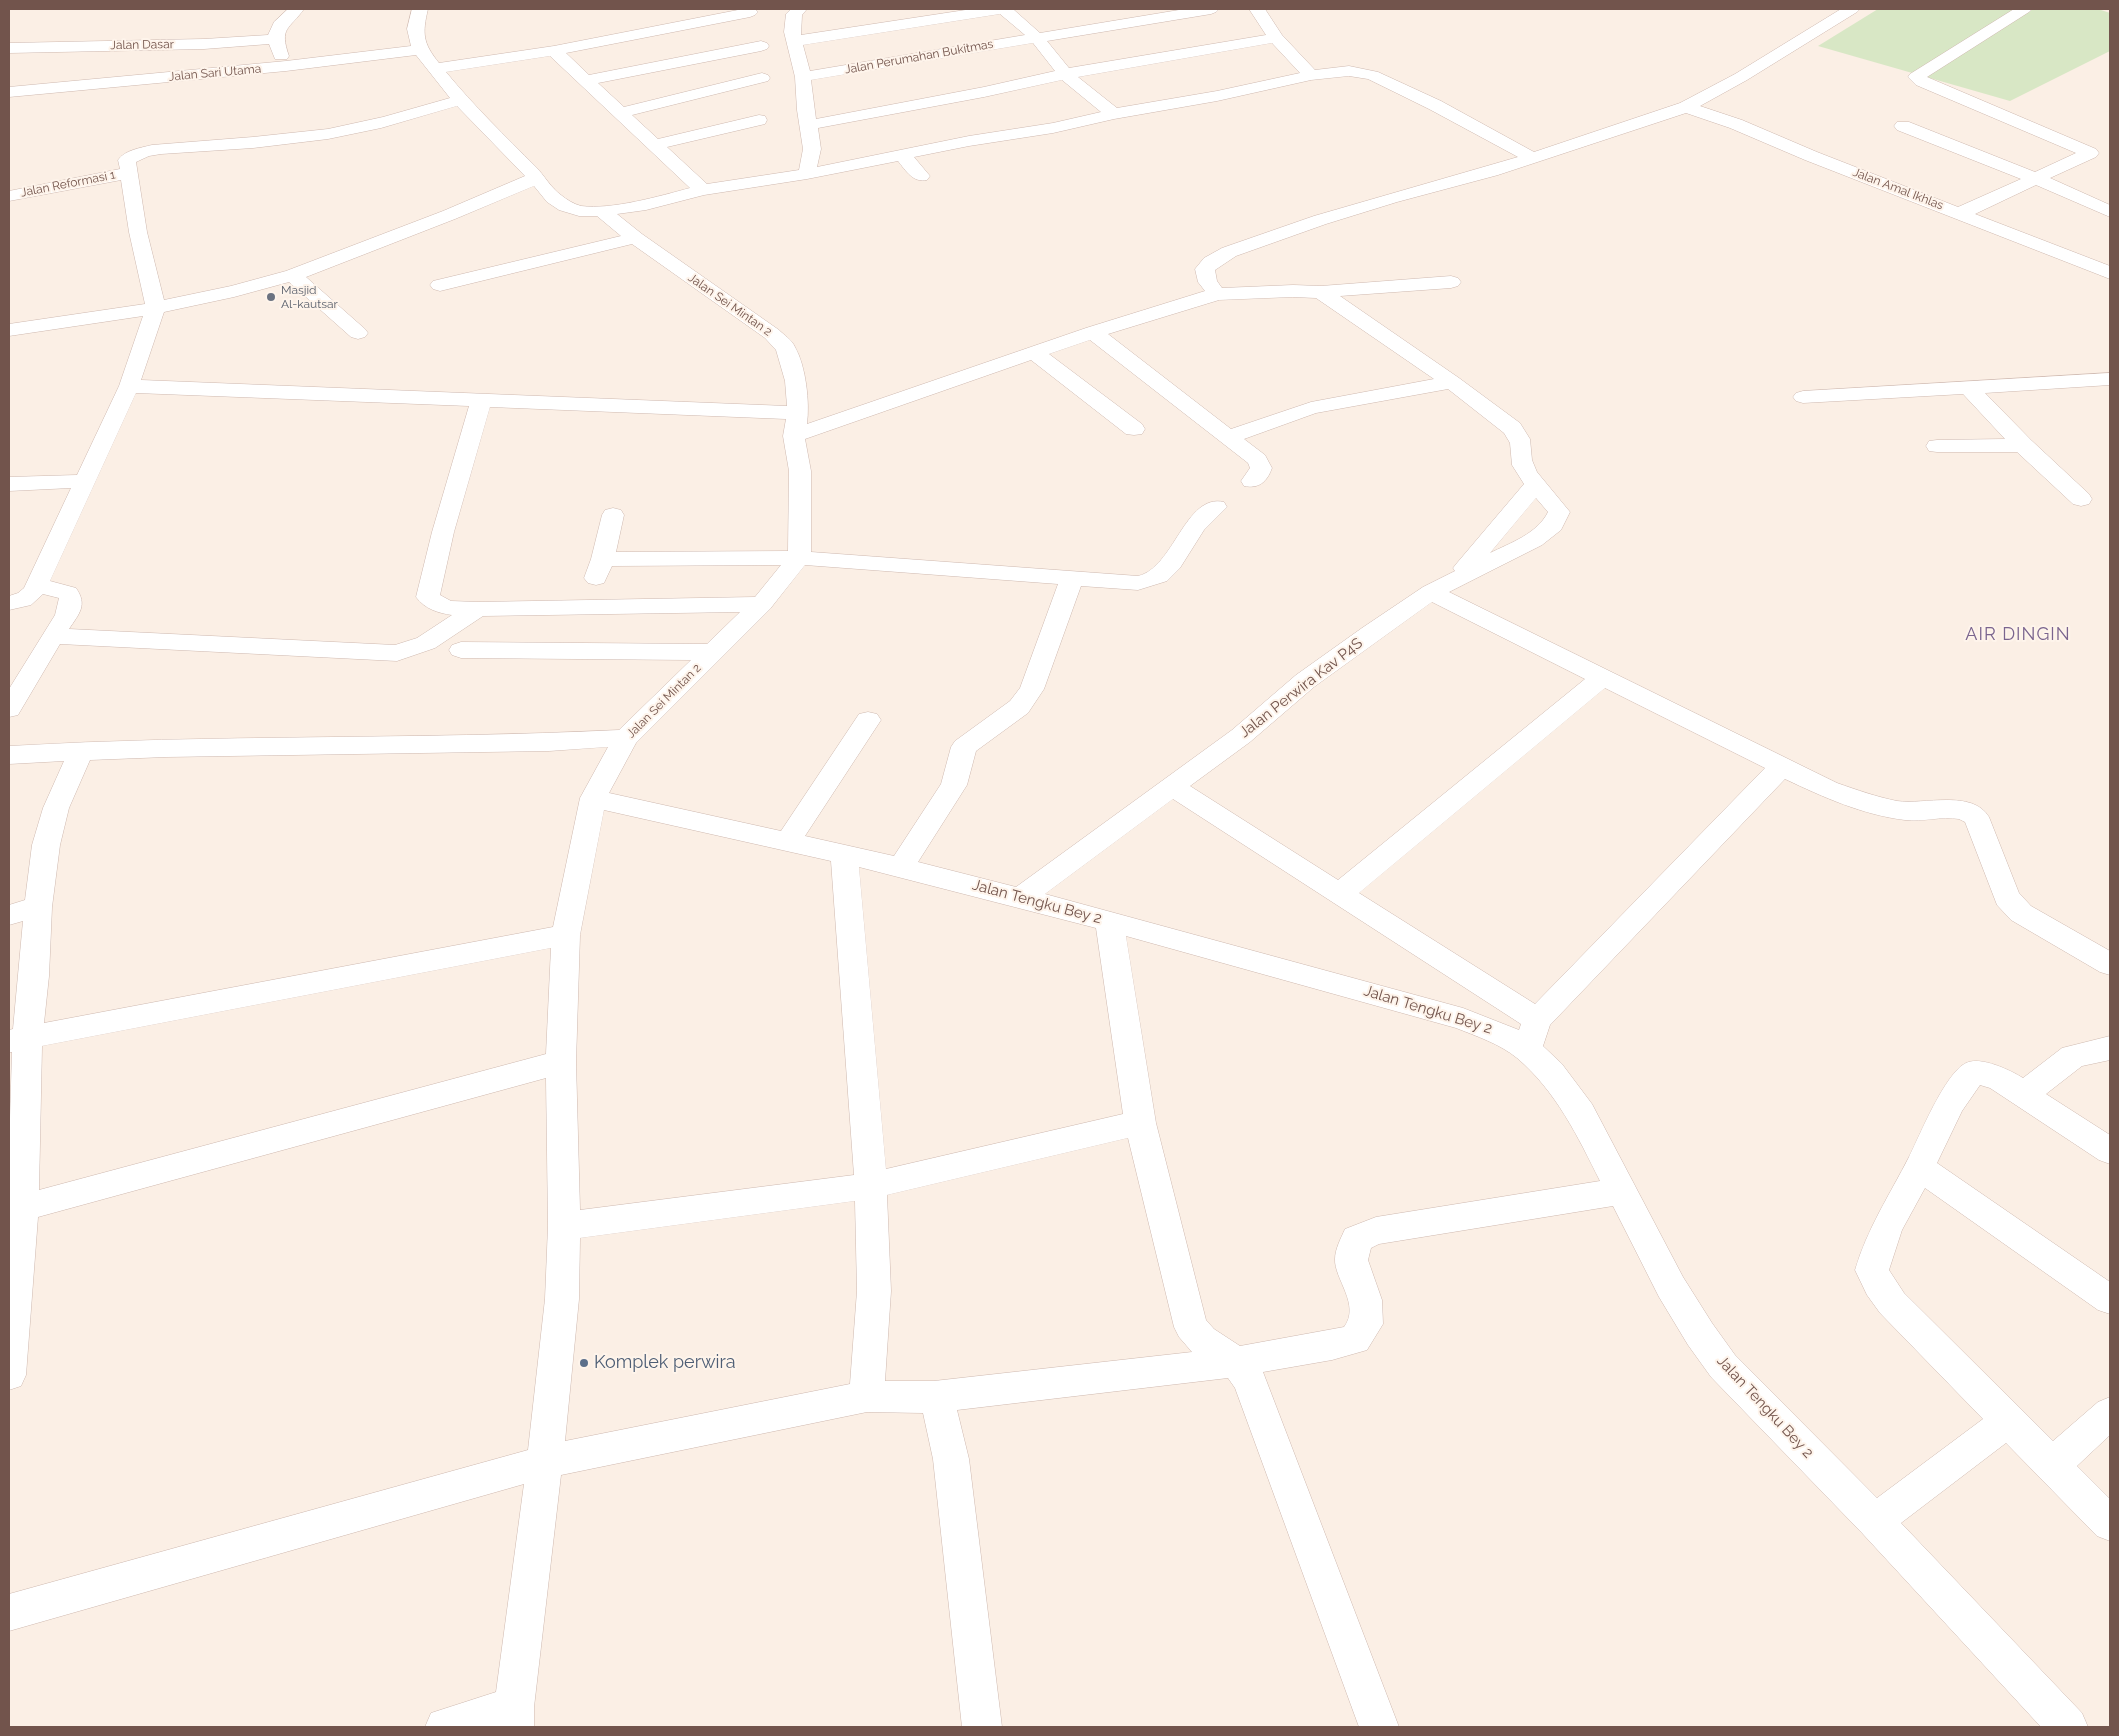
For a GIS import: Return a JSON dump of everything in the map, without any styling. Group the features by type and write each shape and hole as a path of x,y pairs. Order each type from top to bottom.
{"street":[{"path":"286,66 275,39 277,28 296,9"},
{"path":"420,9 415,29 420,50 460,100 537,178 553,198 565,206 579,211 601,211 646,205 703,190 808,174 969,141 1053,128 1114,114 1217,96 1311,75 1349,72 1372,75 1435,105 1511,145 1530,158"},
{"path":"799,9 794,14 792,32 803,77 805,110 812,149 808,174"},
{"path":"795,42 1002,9 1036,37 1065,74 1114,114"},
{"name":"Jalan Perumahan Bukitmas","path":"803,77 1211,9"},
{"path":"1257,9 1276,38 1311,75"},
{"path":"1217,294 1208,282 1205,269 1211,262 1229,252 1329,217 1492,171 1686,107 1741,77 1768,58 1852,9"},
{"path":"1961,213 2035,178 2097,156 1922,82 1916,76 2024,9"},
{"path":"435,69 554,51 750,12"},
{"path":"809,124 984,92 1065,74 1276,38"},
{"name":"Jalan Dasar","path":"9,48 204,44 275,39"},
{"path":"586,80 761,46"},
{"name":"Jalan Sari Utama","path":"9,92 286,66 420,50"},
{"path":"554,51 703,190"},
{"path":"619,113 762,78"},
{"path":"9,603 23,601 31,596 38,585 129,386 156,308 138,232 127,160 134,155 142,153 344,131 384,122 460,100"},
{"name":"Jalan Amal Ikhlas","path":"1686,107 1736,124 1811,156 1961,213 2110,273"},
{"path":"655,145 759,120"},
{"path":"1903,126 2035,178 2110,212"},
{"path":"903,156 921,176"},
{"name":"Jalan Reformasi 1","path":"9,196 128,173"},
{"path":"9,330 156,308 234,291 293,275 448,216 537,178"},
{"name":"Jalan Sei Mintan 2","path":"514,1717 555,1376 562,1299 564,1226 561,1062 566,935 593,798 626,738 762,604 799,558 800,470 794,436 798,413 795,381 786,348 772,334 635,238 601,211"},
{"path":"440,285 635,238"},
{"path":"2087,264 2109,253"},
{"path":"293,275 358,333"},
{"path":"794,436 1093,332 1217,294 1293,291 1321,292 1451,282"},
{"path":"1321,292 1452,382 1512,428 1520,437 1522,464 1535,485 1456,579"},
{"path":"1093,332 1257,460 1261,468 1259,474 1252,481"},
{"path":"1034,352 1134,429"},
{"path":"1803,397 2110,379"},
{"path":"1227,438 1311,408 1452,382"},
{"path":"129,386 798,413"},
{"path":"1969,388 2023,445 2080,499"},
{"path":"481,400 443,532 428,596 437,605 452,608 478,609 762,604"},
{"path":"1938,446 2023,445"},
{"path":"9,484 84,481"},
{"name":"Jalan Perwira Kav P4S","path":"1020,898 1241,736 1305,681 1431,592 1534,540 1553,525 1559,512 1550,499 1535,485"},
{"path":"613,514 600,569 799,558 1138,582 1152,581 1164,573 1194,527 1216,507"},
{"path":"901,867 954,785 964,747 1019,707 1032,689 1072,578"},
{"path":"9,709 71,605 71,597 68,593 38,585"},
{"path":"1431,592 1828,789 1872,805 1909,811 1955,808 1968,811 1976,817 2007,898 2021,913 2110,964"},
{"path":"53,636 396,653 426,643 478,609"},
{"path":"461,650 714,652"},
{"path":"1339,894 1603,677"},
{"path":"788,840 868,720"},
{"path":"9,755 166,748 549,742 626,738"},
{"path":"9,1375 15,1210 27,1093 18,1040 34,976 38,907 46,845 56,808 81,752"},
{"path":"1527,1049 1537,1020 1782,766"},
{"path":"1171,786 1537,1020"},
{"name":"Jalan Tengku Bey 2","path":"593,798 788,840 1109,921 1445,1013 1501,1034 1527,1049 1550,1072 1581,1113 1671,1286 1700,1334 1723,1366 1876,1521 2068,1727"},
{"path":"844,854 871,1186 874,1291 867,1396"},
{"path":"9,915 38,907"},
{"path":"1109,921 1140,1123 1191,1327 1202,1340 1236,1362 1249,1380 1379,1727"},
{"path":"18,1040 566,935"},
{"path":"2024,1094 2073,1056 2110,1048"},
{"path":"15,1210 561,1062"},
{"path":"2110,1151 2000,1079 1975,1072 1968,1077 1941,1124 1920,1168 1884,1231 1872,1270 1879,1285 1892,1303 2110,1524"},
{"path":"564,1226 871,1186 1140,1123"},
{"path":"1920,1168 2110,1300"},
{"path":"9,1613 544,1462 867,1396 934,1397 1236,1362 1332,1345 1355,1339 1366,1324 1364,1300 1351,1260 1357,1239 1376,1231 1621,1191"},
{"path":"934,1397 941,1414 951,1459 982,1727"},
{"path":"2052,1465 2110,1413"},
{"path":"1876,1521 2007,1421"},
{"path":"445,1727 514,1717"}],"green space":[{"path":"1878,9 2098,9 2110,13 2110,51 2010,101 1818,46"}],"place":[{"name":"Masjid Al-kautsar","path":"271,297"},
{"name":"Komplek perwira","path":"584,1363"}],"district":[{"name":"AIR DINGIN","path":"2018,635"}]}
